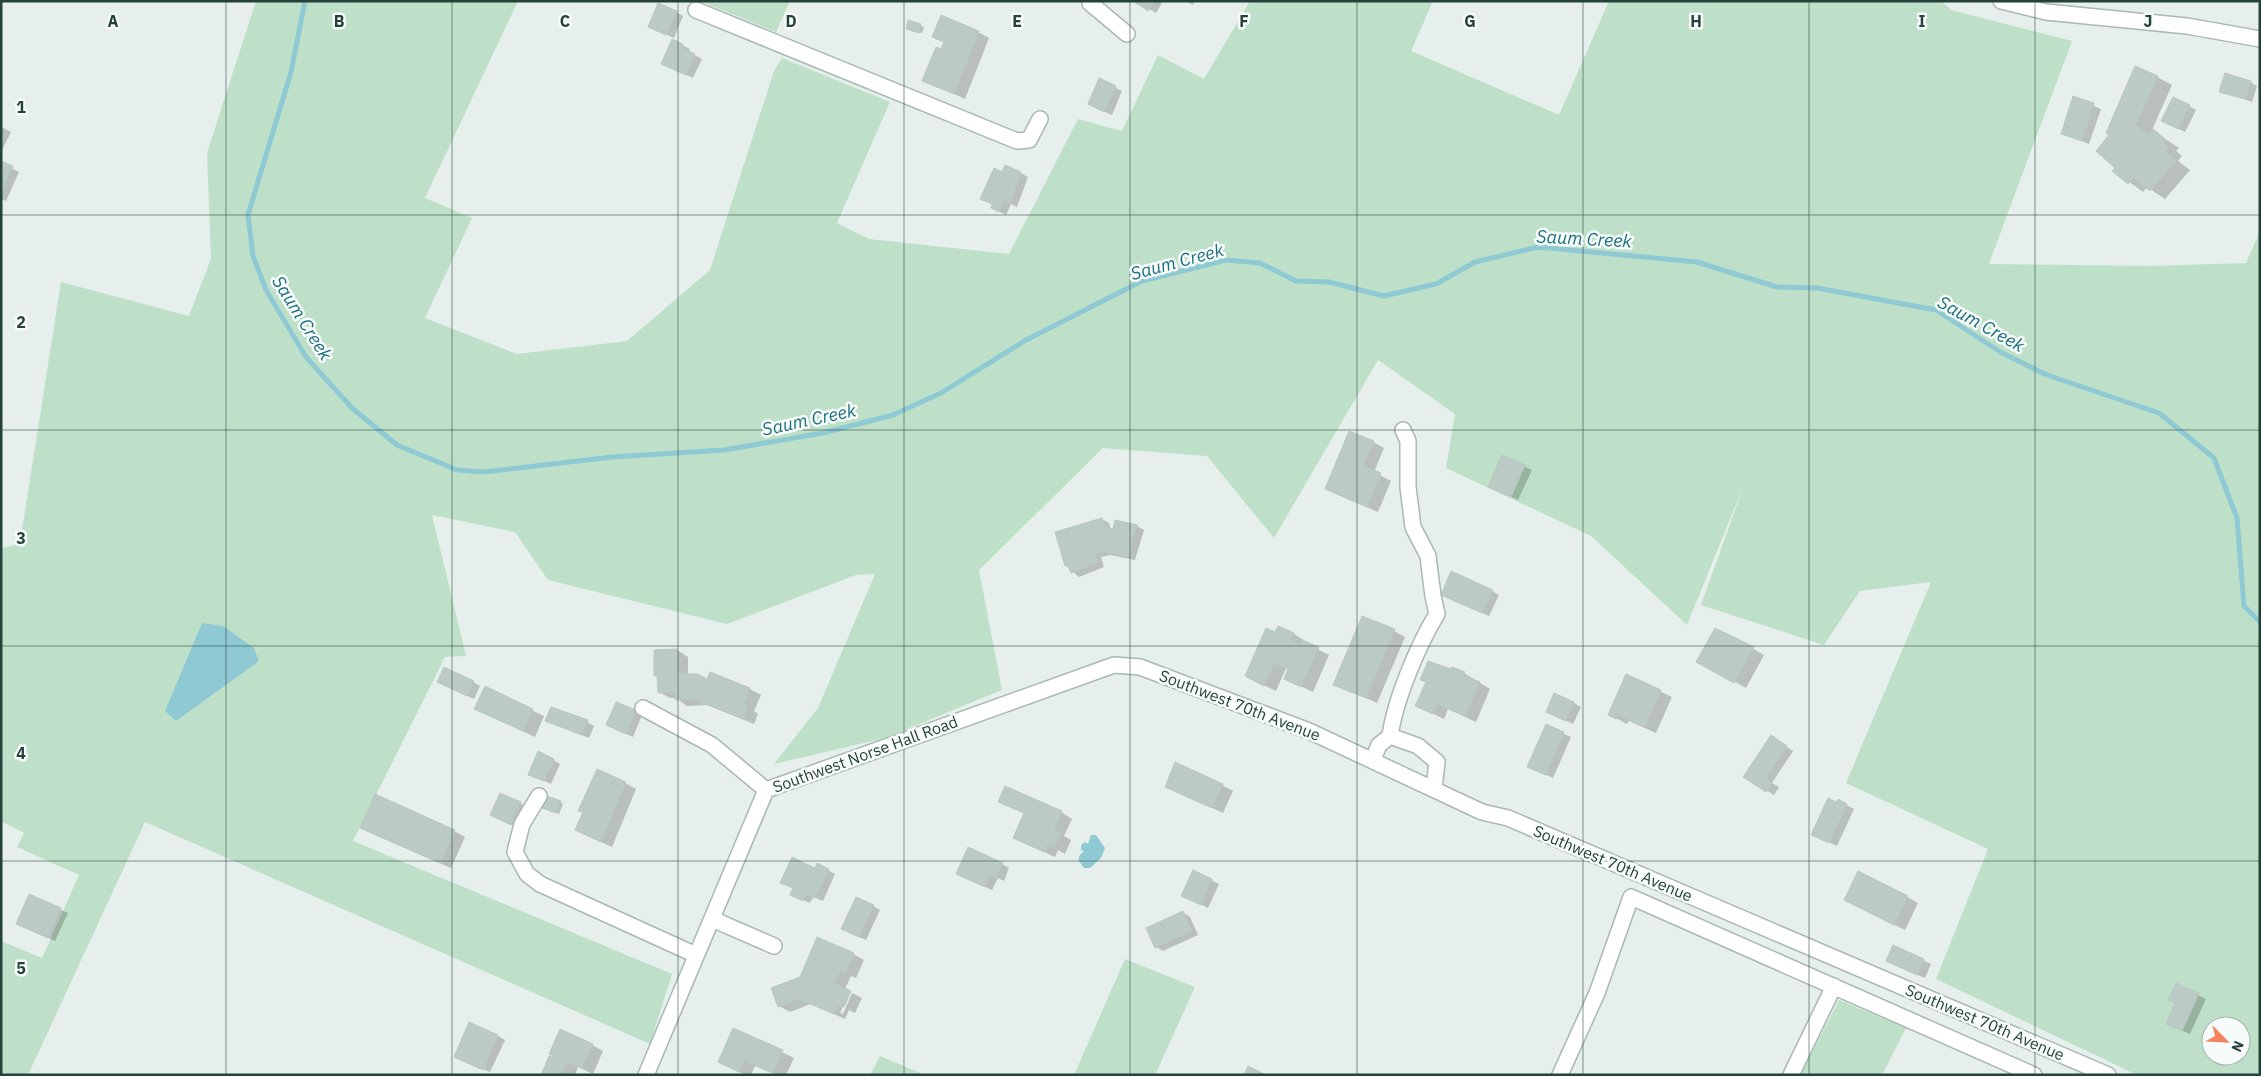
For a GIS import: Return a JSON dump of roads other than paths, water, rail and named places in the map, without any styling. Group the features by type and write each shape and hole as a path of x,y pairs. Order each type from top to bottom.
{"street":[{"path":"2001,1 2046,12 2186,26 2260,39"},
{"path":"1090,3 1127,34"},
{"path":"696,10 1017,141 1029,140 1040,120"},
{"path":"1373,759 1379,745 1390,736 1393,719 1425,634 1437,614 1428,556 1413,527 1408,486 1408,441 1403,430"},
{"name":"Southwest 70th Avenue","path":"1114,665 1140,667 1309,730 1482,812 1508,818 2108,1075"},
{"name":"Southwest Norse Hall Road","path":"646,1075 766,790 1114,665"},
{"path":"643,708 712,745 766,790"},
{"path":"1390,736 1418,746 1437,762 1434,789"},
{"path":"539,796 522,824 515,852 527,874 540,884 696,955"},
{"path":"1560,1075 1596,994 1632,897 2034,1075"},
{"path":"712,919 774,946"},
{"path":"1791,1075 1834,986"}],"water":[{"path":"202,623 223,626 254,648 259,661 176,721 165,711"},
{"path":"1091,835 1096,835 1105,848 1101,858 1090,868 1084,868 1079,861 1079,856 1084,851 1081,850 1081,845 1085,842 1088,844"}],"waterway":[{"name":"Saum Creek","path":"305,1 291,72 248,215 253,256 266,290 306,357 352,408 397,445 457,470 484,472 612,457 724,450 823,433 893,415 941,393 1026,340 1142,281 1226,260 1260,263 1296,281 1329,282 1384,296 1436,284 1475,262 1538,247 1697,262 1777,287 1817,288 1936,310 2002,353 2047,375 2159,413 2214,458 2237,518 2244,606 2260,622"}]}
